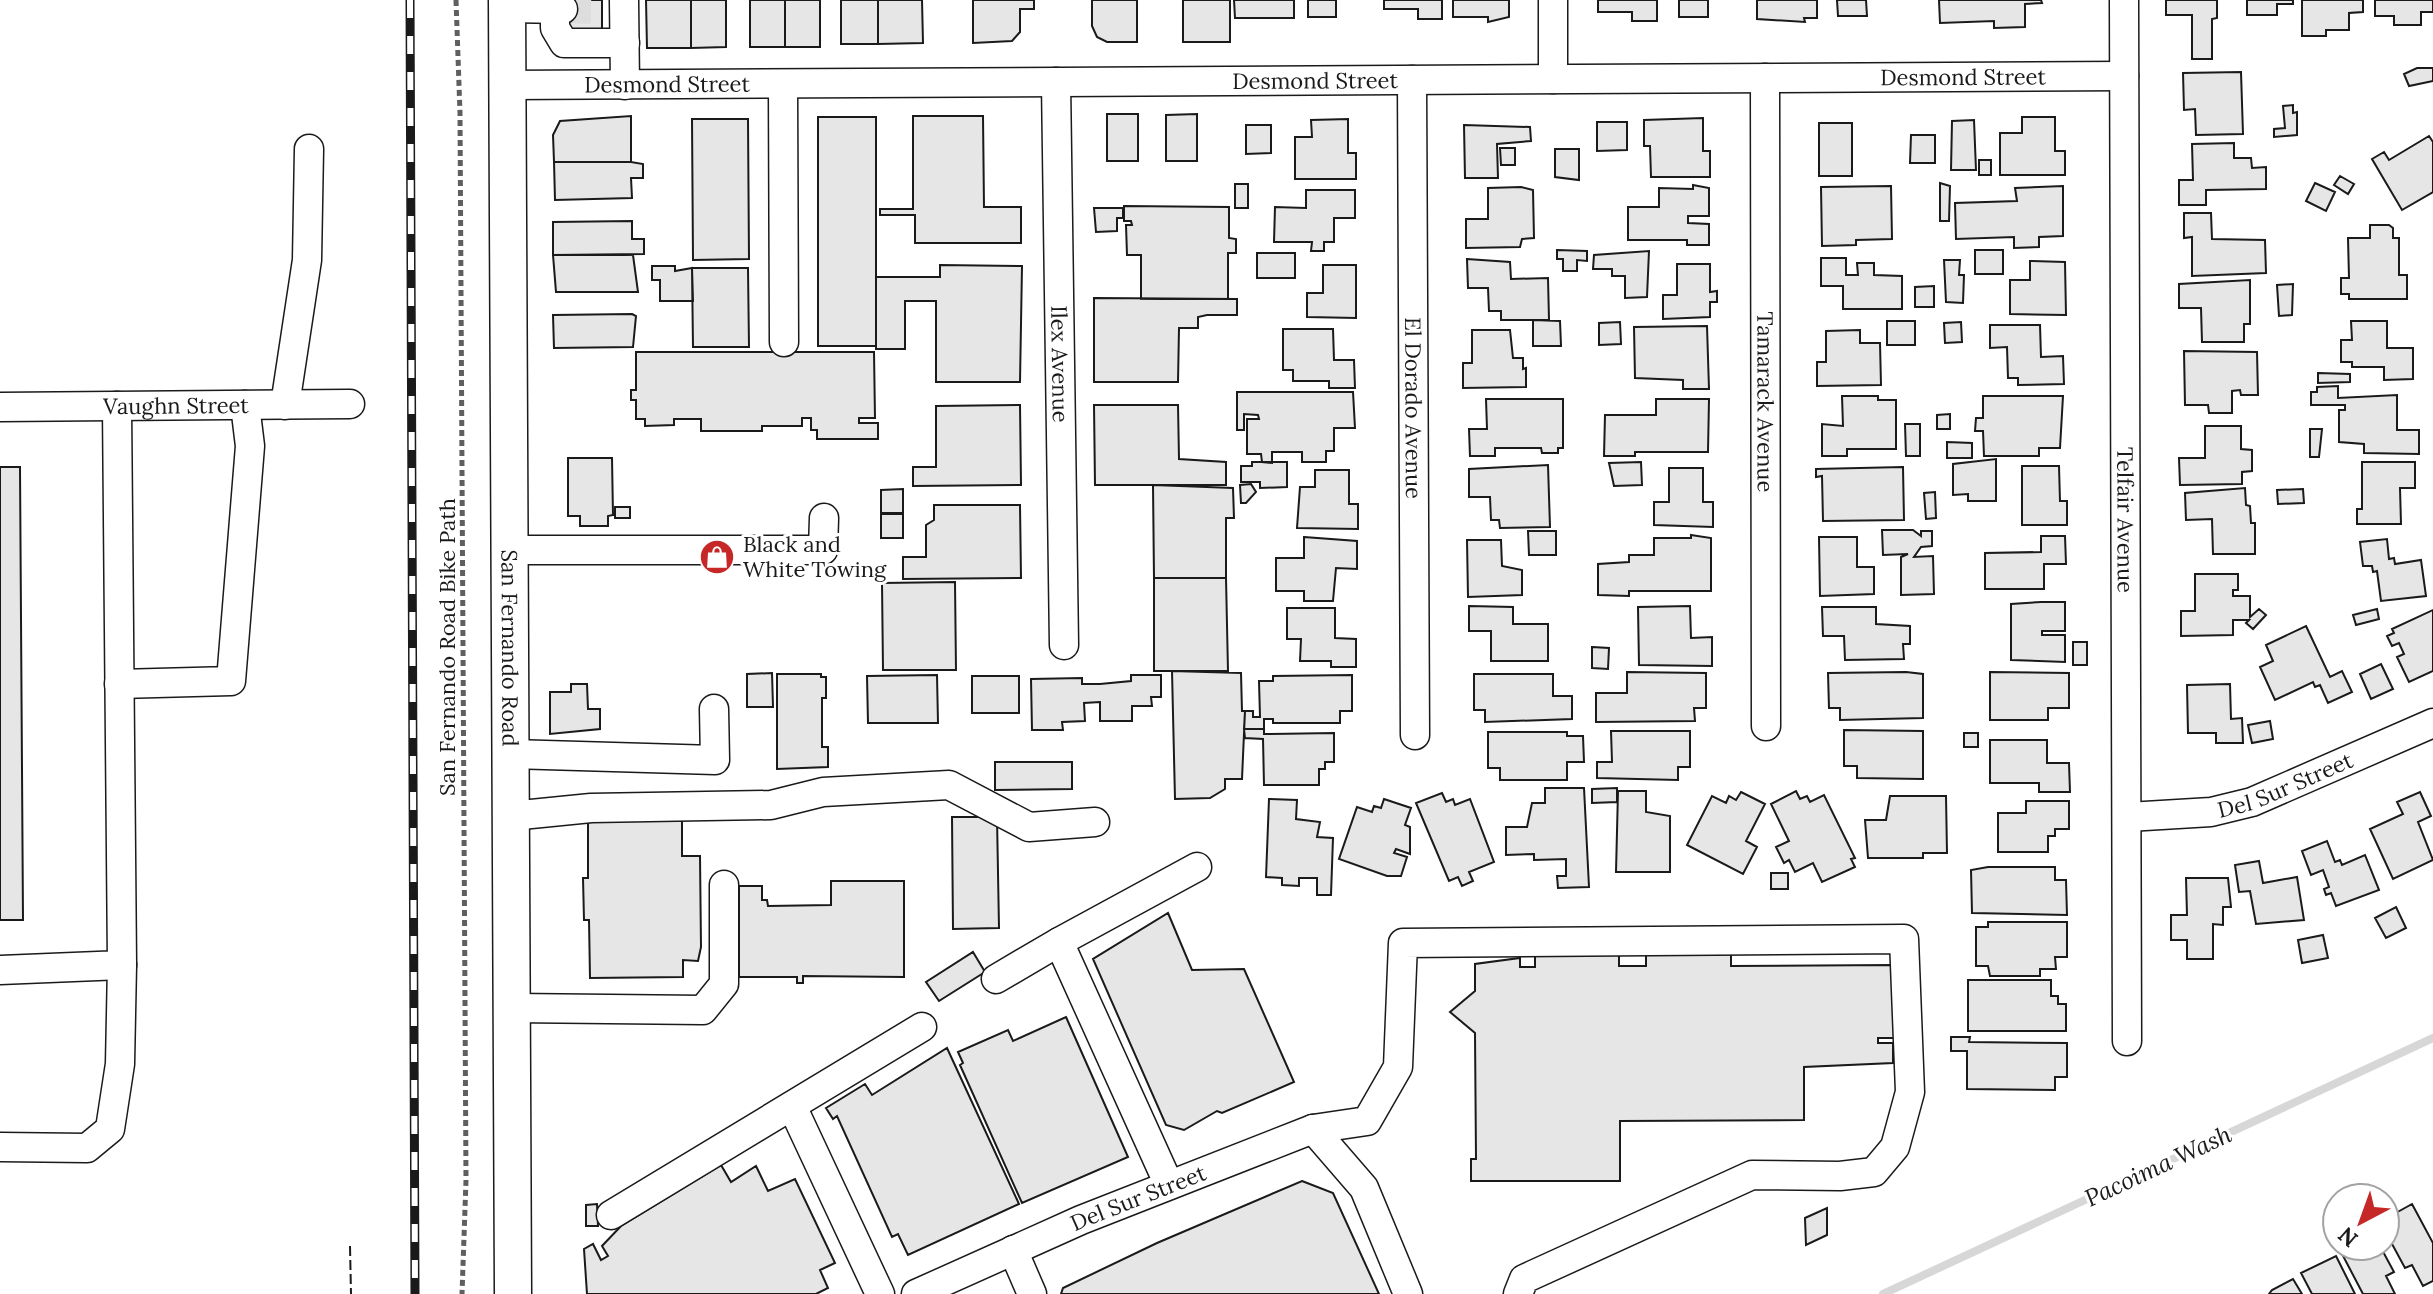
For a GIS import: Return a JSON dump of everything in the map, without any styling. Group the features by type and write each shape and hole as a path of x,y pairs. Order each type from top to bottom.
{"main road":[{"name":"San Fernando Road","path":"507,4 513,1294"}],"street":[{"path":"1553,0 1553,79"},
{"name":"Telfair Avenue","path":"2124,0 2127,1041"},
{"path":"507,4 557,6 555,28 564,43 625,43"},
{"path":"617,7 625,43 625,85"},
{"name":"Desmond Street","path":"507,85 2124,76"},
{"name":"Tamarack Avenue","path":"1765,78 1766,726"},
{"name":"El Dorado Avenue","path":"1412,80 1415,735"},
{"name":"Ilex Avenue","path":"1056,82 1064,645"},
{"path":"783,85 784,342"},
{"path":"285,405 307,260 309,149"},
{"name":"Vaughn Street","path":"0,407 350,404"},
{"path":"119,684 231,681 250,446 245,405"},
{"path":"0,1147 87,1148 110,1129 120,1064 122,965 117,406"},
{"path":"510,550 823,550 824,518"},
{"path":"511,754 715,760 714,709"},
{"name":"Del Sur Street","path":"2128,817 2211,812 2252,802 2433,723"},
{"path":"511,816 591,808 771,805 823,792 949,785 1029,827 1095,822"},
{"path":"996,979 1197,867"},
{"path":"513,1008 703,1010 724,984 724,885"},
{"name":"Del Sur Street","path":"916,1294 1169,1185 1313,1129 1367,1121 1398,1067 1403,943 1482,939 1904,939 1910,1092 1895,1147 1874,1172 1840,1176 1752,1175 1524,1279 1518,1294"},
{"path":"1059,942 1169,1185"},
{"path":"0,970 122,965"},
{"path":"611,1215 922,1027"},
{"path":"792,1106 880,1294"},
{"path":"1313,1129 1364,1188 1408,1294"},
{"path":"1013,1250 1032,1294"}],"path":[{"name":"San Fernando Road Bike Path","path":"456,0 460,129 466,1180 462,1294"}],"building":[{"path":"563,0 602,0 602,35 563,35"},
{"path":"646,0 691,0 691,48 647,48"},
{"path":"691,0 726,0 726,47 691,48"},
{"path":"750,0 785,0 785,47 750,47"},
{"path":"785,0 820,0 820,47 785,47"},
{"path":"841,0 878,0 878,44 841,44"},
{"path":"878,0 922,0 923,43 878,44"},
{"path":"973,0 1034,0 1034,9 1020,9 1020,32 1012,41 973,43"},
{"path":"1092,0 1137,0 1137,42 1107,42 1097,37 1092,26"},
{"path":"1183,0 1230,0 1230,42 1183,42"},
{"path":"1234,0 1294,0 1294,18 1235,18"},
{"path":"1308,0 1336,0 1336,17 1308,17"},
{"path":"1384,0 1442,0 1442,19 1418,19 1418,9 1384,9"},
{"path":"1453,0 1509,0 1509,17 1488,22 1488,17 1453,17"},
{"path":"1598,0 1657,0 1657,21 1632,21 1632,12 1598,12"},
{"path":"1679,0 1708,0 1708,17 1679,17"},
{"path":"1757,0 1817,0 1817,18 1804,18 1805,22 1757,19"},
{"path":"1837,0 1866,0 1867,16 1838,16"},
{"path":"1939,0 2041,0 2042,3 2025,4 2025,27 1994,28 1994,21 1940,23"},
{"path":"2166,0 2217,0 2217,18 2212,19 2212,59 2192,59 2192,15 2166,15"},
{"path":"2247,0 2293,0 2293,4 2277,4 2277,15 2247,15"},
{"path":"2302,0 2363,0 2363,12 2349,13 2349,30 2326,30 2326,36 2302,36"},
{"path":"2375,0 2433,0 2433,12 2421,12 2421,25 2394,25 2394,16 2375,16"},
{"path":"2417,68 2433,68 2433,81 2409,86 2404,74"},
{"path":"2241,72 2243,134 2196,135 2195,109 2184,110 2183,73"},
{"path":"2293,105 2293,113 2297,112 2297,135 2274,137 2274,129 2285,128 2283,106"},
{"path":"1107,114 1138,114 1138,161 1107,161"},
{"path":"1197,114 1197,161 1166,161 1166,115"},
{"path":"631,116 631,162 554,162 553,135 560,121"},
{"path":"913,116 983,116 984,207 1021,207 1021,243 915,243 915,215 880,215 880,209 913,209"},
{"path":"818,117 876,117 876,346 818,346"},
{"path":"2022,117 2055,117 2055,151 2065,151 2065,175 2000,175 2000,133 2022,133"},
{"path":"1703,118 1703,151 1710,151 1710,177 1651,177 1650,146 1644,146 1644,120"},
{"path":"692,119 748,119 749,259 693,260"},
{"path":"1348,119 1348,153 1356,153 1356,179 1295,179 1295,137 1312,137 1311,120"},
{"path":"1974,120 1976,170 1951,170 1952,121"},
{"path":"1597,122 1627,122 1627,150 1597,151"},
{"path":"1819,123 1852,123 1852,176 1819,176"},
{"path":"1246,125 1271,125 1271,153 1246,154"},
{"path":"1464,125 1530,127 1531,141 1497,144 1498,178 1465,178"},
{"path":"1911,135 1935,135 1935,163 1910,163"},
{"path":"2429,136 2433,142 2433,192 2402,210 2372,159 2384,152 2389,160"},
{"path":"2234,143 2234,158 2251,158 2252,168 2266,167 2266,189 2206,190 2206,205 2179,205 2179,180 2193,180 2192,144"},
{"path":"1500,148 1515,148 1515,165 1501,165"},
{"path":"1555,149 1579,149 1579,180 1555,177"},
{"path":"1979,160 1991,160 1991,175 1979,175"},
{"path":"554,162 643,164 643,178 631,178 632,198 555,200"},
{"path":"2340,176 2354,184 2348,194 2334,185"},
{"path":"1940,183 1950,186 1949,221 1940,221"},
{"path":"2315,183 2335,192 2326,211 2306,201"},
{"path":"1235,184 1248,184 1248,208 1235,208"},
{"path":"1693,185 1709,188 1709,216 1688,216 1688,223 1709,224 1709,245 1687,245 1687,240 1628,240 1628,207 1659,207 1659,188 1693,189"},
{"path":"1891,186 1892,239 1856,240 1856,245 1822,246 1821,187"},
{"path":"2063,186 2063,236 2039,237 2039,247 2014,248 2014,237 1956,239 1955,203 2017,201 2015,188"},
{"path":"1521,187 1533,190 1534,238 1522,239 1520,247 1466,248 1466,219 1488,219 1488,188"},
{"path":"1306,190 1355,190 1355,218 1334,218 1334,242 1324,242 1324,251 1311,251 1312,242 1274,242 1275,207 1306,208"},
{"path":"1124,206 1229,207 1229,238 1236,239 1236,253 1228,253 1228,299 1141,299 1141,255 1127,255 1126,225 1132,225 1131,221 1124,221"},
{"path":"1094,208 1123,208 1123,218 1117,218 1117,231 1096,232"},
{"path":"2184,213 2211,213 2212,239 2265,240 2266,273 2192,276 2192,237 2184,238"},
{"path":"632,221 632,239 644,239 644,254 553,255 553,222"},
{"path":"2370,225 2389,225 2393,228 2393,238 2399,238 2399,275 2407,275 2407,299 2349,299 2349,294 2341,294 2341,278 2349,278 2348,238 2370,238"},
{"path":"1557,250 1587,251 1587,261 1577,260 1577,271 1563,271 1563,259 1557,259"},
{"path":"1975,250 2003,250 2003,274 1975,274"},
{"path":"1649,251 1647,297 1625,298 1625,276 1612,276 1612,269 1593,269 1594,255"},
{"path":"1257,253 1295,253 1295,278 1257,278"},
{"path":"553,255 633,255 638,292 556,292"},
{"path":"1821,258 1846,258 1846,275 1858,275 1857,263 1874,263 1874,275 1902,276 1902,309 1843,309 1843,286 1821,286"},
{"path":"1467,259 1510,262 1511,279 1548,278 1549,320 1501,320 1501,311 1489,311 1488,288 1468,288"},
{"path":"1944,260 1960,260 1959,275 1964,275 1963,303 1946,302"},
{"path":"2030,261 2065,262 2066,315 2010,314 2010,280 2030,280"},
{"path":"1677,264 1710,264 1710,292 1717,291 1717,302 1710,302 1710,317 1663,319 1663,295 1677,295"},
{"path":"940,265 1022,266 1020,382 936,382 936,301 905,301 905,349 876,349 876,277 940,277"},
{"path":"1323,265 1356,265 1356,318 1307,317 1307,293 1323,293"},
{"path":"652,266 675,266 675,271 692,268 693,301 660,301 660,280 652,280"},
{"path":"692,268 748,268 749,347 693,347"},
{"path":"2250,280 2250,324 2244,324 2244,342 2202,342 2201,308 2179,308 2179,284"},
{"path":"2293,284 2292,315 2279,316 2277,285"},
{"path":"1934,286 1934,307 1915,307 1915,287"},
{"path":"1094,298 1237,299 1237,315 1198,317 1198,328 1179,328 1178,382 1094,382"},
{"path":"553,315 636,316 633,347 554,348"},
{"path":"1533,320 1560,321 1561,346 1533,346"},
{"path":"1887,321 1915,321 1915,345 1887,345"},
{"path":"2351,321 2387,321 2387,348 2413,348 2413,379 2384,380 2384,367 2352,367 2352,362 2341,362 2341,340 2352,340"},
{"path":"1620,322 1621,344 1599,345 1599,323"},
{"path":"1961,322 1962,342 1945,343 1944,323"},
{"path":"1990,325 2040,325 2041,357 2063,356 2064,384 2018,385 2018,378 2008,378 2007,347 1990,348"},
{"path":"1707,326 1709,389 1683,389 1683,380 1635,378 1634,327"},
{"path":"1283,329 1333,329 1334,360 1354,360 1355,388 1329,388 1329,381 1293,381 1293,370 1283,370"},
{"path":"1472,330 1510,330 1513,358 1523,358 1523,369 1526,368 1526,387 1463,388 1463,363 1472,363"},
{"path":"1860,330 1860,343 1880,343 1881,385 1817,386 1817,362 1826,362 1826,331"},
{"path":"2184,351 2257,352 2258,395 2241,395 2240,390 2232,391 2232,413 2209,413 2208,405 2185,405"},
{"path":"636,352 874,352 875,418 859,418 859,423 878,423 878,439 817,439 817,430 811,430 811,418 802,418 802,426 762,426 762,431 701,431 701,419 674,419 674,425 645,426 645,419 636,419 636,400 631,400 631,390 636,390"},
{"path":"2318,373 2350,374 2350,382 2318,383"},
{"path":"2338,386 2338,398 2397,395 2397,430 2419,430 2419,454 2364,453 2364,444 2339,442 2339,410 2345,410 2345,405 2311,405 2311,392 2317,392 2317,387"},
{"path":"1237,392 1353,392 1355,428 1334,428 1334,451 1326,451 1326,462 1302,462 1302,452 1272,452 1272,463 1262,462 1261,454 1247,454 1247,419 1259,419 1258,415 1244,414 1244,430 1237,430"},
{"path":"1842,396 1878,396 1878,400 1896,400 1896,449 1847,449 1847,456 1822,456 1822,424 1843,426"},
{"path":"1983,396 2063,396 2060,448 2039,448 2039,456 1984,456 1983,431 1975,431 1976,418 1983,418"},
{"path":"1486,399 1563,399 1563,448 1558,448 1558,453 1542,453 1541,448 1495,448 1495,456 1470,456 1469,429 1487,429"},
{"path":"1656,399 1709,399 1708,452 1635,452 1635,456 1604,456 1605,415 1656,415"},
{"path":"1020,405 1021,485 913,486 913,467 936,467 936,406"},
{"path":"1094,405 1178,405 1179,459 1226,462 1226,485 1095,485"},
{"path":"1950,414 1950,429 1937,429 1937,415"},
{"path":"1905,424 1920,424 1920,456 1906,456"},
{"path":"2205,426 2241,426 2241,449 2252,450 2252,471 2242,472 2242,484 2180,485 2179,458 2205,458"},
{"path":"2310,429 2322,429 2319,457 2310,457"},
{"path":"1947,442 1972,443 1972,458 1947,458"},
{"path":"568,458 612,458 613,515 608,516 608,526 580,526 580,516 568,516"},
{"path":"1996,459 1996,501 1968,501 1968,494 1953,495 1953,464"},
{"path":"1252,462 1287,462 1287,487 1260,488 1260,482 1241,482 1241,466 1252,466"},
{"path":"1641,462 1642,485 1614,486 1609,463"},
{"path":"2362,462 2415,462 2415,488 2400,488 2401,524 2357,524 2357,509 2362,509"},
{"path":"1548,465 1550,527 1500,528 1499,520 1491,520 1490,497 1469,497 1469,469"},
{"path":"2022,466 2059,466 2060,501 2067,501 2067,525 2022,525"},
{"path":"0,467 20,467 23,920 0,920"},
{"path":"1903,467 1904,520 1823,521 1822,476 1816,477 1816,469"},
{"path":"1669,468 1703,468 1703,502 1713,502 1713,527 1654,525 1654,502 1669,502"},
{"path":"1315,470 1349,470 1349,504 1358,504 1358,529 1297,528 1300,487 1315,487"},
{"path":"1251,484 1256,492 1246,503 1241,503 1240,485"},
{"path":"1153,485 1233,488 1234,518 1226,518 1226,578 1154,578"},
{"path":"2245,488 2251,523 2255,523 2255,554 2213,554 2212,519 2186,520 2185,493"},
{"path":"903,489 903,513 881,513 881,490"},
{"path":"2303,489 2304,503 2278,504 2277,490"},
{"path":"1935,492 1936,518 1926,519 1924,493"},
{"path":"934,505 1020,505 1021,578 903,579 903,557 926,557 926,525 934,520"},
{"path":"615,507 630,507 630,518 615,518"},
{"path":"881,514 903,514 903,538 881,538"},
{"path":"1882,530 1913,530 1921,536 1921,531 1932,531 1932,546 1921,547 1914,557 1933,556 1934,594 1901,595 1901,557 1908,554 1883,555"},
{"path":"1528,531 1556,531 1556,555 1529,555"},
{"path":"1691,535 1711,538 1711,591 1629,591 1629,596 1598,595 1598,564 1629,562 1629,555 1654,555 1654,538 1691,538"},
{"path":"2041,536 2065,536 2066,564 2044,564 2044,589 1985,589 1985,553 2041,552"},
{"path":"1304,537 1357,541 1357,569 1336,568 1333,601 1304,601 1304,591 1276,591 1276,558 1304,558"},
{"path":"1819,537 1857,537 1857,567 1874,567 1874,594 1820,596"},
{"path":"2387,539 2389,559 2394,558 2395,564 2421,560 2426,596 2381,601 2377,571 2373,572 2372,566 2363,566 2360,542"},
{"path":"1467,540 1501,540 1502,566 1522,570 1522,595 1468,597"},
{"path":"2195,574 2238,574 2238,590 2233,590 2233,596 2250,596 2250,617 2259,609 2266,615 2253,629 2246,623 2249,620 2233,620 2233,635 2181,636 2181,611 2195,611"},
{"path":"1154,578 1226,578 1228,671 1154,671"},
{"path":"955,582 956,670 883,670 882,583"},
{"path":"2065,602 2065,631 2042,631 2042,635 2065,635 2065,662 2011,660 2011,604"},
{"path":"1469,606 1513,607 1513,624 1548,624 1548,661 1491,661 1491,631 1469,631"},
{"path":"1690,606 1691,638 1712,637 1712,666 1639,665 1638,607"},
{"path":"1822,607 1876,607 1876,624 1910,626 1910,644 1903,644 1904,659 1845,660 1844,636 1823,636"},
{"path":"1287,608 1335,608 1335,638 1356,639 1356,667 1331,667 1331,661 1300,661 1301,639 1287,639"},
{"path":"2377,609 2379,619 2356,625 2353,615"},
{"path":"2433,610 2433,671 2409,682 2397,657 2404,654 2399,643 2392,646 2387,636 2394,633 2392,629"},
{"path":"2306,626 2330,677 2342,671 2352,692 2328,703 2320,685 2315,687 2313,682 2275,700 2260,667 2273,661 2266,645"},
{"path":"2073,642 2087,642 2087,665 2073,665"},
{"path":"1592,647 1609,648 1608,669 1592,668"},
{"path":"2381,664 2393,689 2371,699 2360,674"},
{"path":"1172,671 1241,673 1242,711 1245,711 1242,779 1225,779 1225,789 1210,798 1175,799"},
{"path":"1627,672 1706,673 1706,708 1694,708 1695,721 1596,722 1596,693 1627,693"},
{"path":"1990,672 2069,673 2069,708 2048,708 2048,720 1990,720"},
{"path":"772,673 773,707 747,707 747,674"},
{"path":"1828,673 1923,674 1923,718 1840,720 1840,708 1829,708"},
{"path":"777,674 821,674 821,677 826,677 826,698 822,698 822,747 828,747 828,767 777,769"},
{"path":"1474,674 1553,674 1553,696 1572,696 1572,719 1485,722 1485,710 1474,710"},
{"path":"937,675 938,723 868,723 867,676"},
{"path":"1131,675 1161,675 1161,697 1151,697 1152,706 1132,706 1132,721 1100,721 1100,702 1084,703 1085,721 1062,722 1063,730 1032,730 1031,679 1082,678 1082,684 1100,684 1131,681"},
{"path":"1352,675 1352,711 1340,711 1340,723 1273,723 1273,719 1264,719 1264,729 1244,729 1245,711 1253,711 1253,717 1260,717 1259,681 1273,681 1273,676"},
{"path":"972,676 1019,676 1019,713 972,713"},
{"path":"571,684 587,684 588,709 600,709 600,729 550,734 550,692 571,692"},
{"path":"2230,684 2231,719 2242,718 2243,743 2216,743 2216,733 2188,733 2187,685"},
{"path":"2270,721 2273,739 2252,743 2248,725"},
{"path":"1244,729 1264,729 1264,734 1334,733 1334,762 1325,762 1325,769 1319,769 1319,785 1264,785 1263,739 1245,738"},
{"path":"1844,730 1923,731 1923,779 1857,778 1857,766 1844,766"},
{"path":"1611,731 1690,731 1690,767 1678,767 1678,780 1597,778 1597,762 1612,762"},
{"path":"1488,732 1567,732 1567,736 1583,736 1584,762 1567,762 1567,780 1500,780 1500,768 1488,768"},
{"path":"1964,733 1978,733 1978,747 1964,747"},
{"path":"1990,740 2047,740 2047,763 2069,763 2070,792 2039,792 2039,783 1990,783"},
{"path":"995,762 1072,762 1072,789 995,790"},
{"path":"1545,788 1584,788 1589,887 1558,888 1557,876 1566,876 1566,859 1534,860 1534,854 1506,855 1506,827 1527,827 1532,803 1545,803"},
{"path":"1617,788 1617,802 1592,803 1592,789"},
{"path":"1618,791 1646,791 1646,812 1670,816 1670,872 1616,872"},
{"path":"1796,791 1800,799 1807,796 1810,802 1824,795 1855,858 1851,859 1855,867 1822,882 1813,863 1795,872 1789,860 1784,863 1776,847 1789,841 1771,804"},
{"path":"1741,792 1765,804 1746,841 1757,847 1743,874 1687,845 1712,796 1726,803 1729,796 1736,800"},
{"path":"2420,792 2431,816 2418,822 2433,860 2393,879 2370,829 2403,814 2397,802"},
{"path":"1442,793 1446,802 1453,799 1455,805 1470,799 1494,862 1469,872 1473,881 1462,886 1458,877 1449,881 1416,803"},
{"path":"1890,796 1946,796 1947,853 1923,853 1923,858 1868,858 1865,820 1886,820"},
{"path":"1269,799 1297,800 1296,819 1320,822 1317,837 1333,838 1331,895 1317,895 1317,878 1299,878 1299,886 1282,885 1282,878 1266,877"},
{"path":"1384,799 1411,808 1405,825 1410,827 1410,854 1396,849 1394,853 1407,857 1401,876 1387,876 1339,859 1357,807 1372,812 1374,806 1381,808"},
{"path":"2026,801 2069,801 2069,829 2055,829 2055,836 2048,836 2048,852 1998,852 1998,813 2026,813"},
{"path":"588,816 682,816 682,856 700,856 701,947 698,961 683,960 683,977 590,978 589,920 584,920 583,878 588,878"},
{"path":"952,817 997,817 999,928 953,929"},
{"path":"2327,841 2335,862 2340,860 2342,865 2365,855 2379,890 2336,906 2331,893 2326,895 2324,889 2329,887 2323,870 2311,875 2302,851"},
{"path":"2259,861 2263,883 2297,877 2304,920 2256,924 2250,891 2239,892 2235,865"},
{"path":"2055,867 2055,880 2066,880 2067,915 1972,913 1971,870"},
{"path":"1771,873 1788,873 1788,889 1771,889"},
{"path":"2186,878 2228,878 2231,907 2223,907 2223,925 2213,924 2213,959 2187,959 2187,940 2171,940 2171,915 2187,915"},
{"path":"831,881 904,881 904,977 803,976 803,983 797,983 797,977 739,977 739,886 762,886 762,900 767,900 768,906 831,905"},
{"path":"2396,907 2406,928 2386,938 2375,918"},
{"path":"1168,913 1192,970 1244,969 1294,1082 1222,1113 1217,1111 1184,1130 1166,1125 1093,959"},
{"path":"1988,922 2067,922 2067,957 2055,957 2056,969 2040,969 2040,976 1990,976 1988,966 1976,966 1976,927 1988,927"},
{"path":"2323,935 2328,958 2302,963 2298,940"},
{"path":"1619,949 1619,966 1646,966 1646,949 1731,949 1731,966 1893,965 1894,1038 1878,1038 1878,1043 1893,1043 1893,1063 1804,1067 1804,1120 1620,1121 1620,1181 1471,1181 1471,1159 1476,1159 1475,1033 1450,1012 1475,991 1475,964 1520,958 1520,967 1535,967 1535,950"},
{"path":"973,952 985,972 939,1001 926,982"},
{"path":"1968,980 2051,980 2051,996 2058,996 2058,1004 2066,1004 2066,1031 1968,1031"},
{"path":"1066,1017 1128,1157 1022,1203 960,1065 963,1063 958,1052 1008,1030 1013,1041"},
{"path":"1951,1037 1970,1037 1969,1042 2067,1043 2067,1077 2055,1077 2055,1090 1967,1089 1967,1051 1951,1051"},
{"path":"947,1048 1019,1204 908,1255 898,1234 892,1237 837,1116 833,1119 826,1108 865,1084 872,1095"},
{"path":"721,1165 731,1182 756,1166 768,1191 795,1179 835,1263 820,1270 828,1288 816,1294 587,1294 584,1249 593,1244 601,1260 608,1256 602,1246 621,1226"},
{"path":"1302,1181 1333,1193 1379,1294 1061,1294 1063,1288 1157,1243"},
{"path":"597,1204 598,1226 586,1226 586,1205"},
{"path":"2412,1204 2433,1243 2433,1281 2423,1286 2412,1265 2405,1268 2401,1261 2401,1210"},
{"path":"1827,1208 1827,1235 1806,1245 1805,1218"},
{"path":"2324,1262 2339,1262 2355,1294 2312,1294 2301,1273"},
{"path":"2346,1262 2389,1262 2394,1272 2386,1276 2395,1294 2363,1294"},
{"path":"2293,1279 2302,1294 2269,1294 2272,1290"}],"waterway":[{"name":"Pacoima Wash","path":"1883,1294 2433,1038"}],"tunnel":[{"path":"563,9 602,10"}],"railway":[{"path":"410,0 415,1294"}],"fence":[{"path":"350,1246 351,1294"}],"place":[{"name":"Black and White Towing","path":"717,557"}]}
